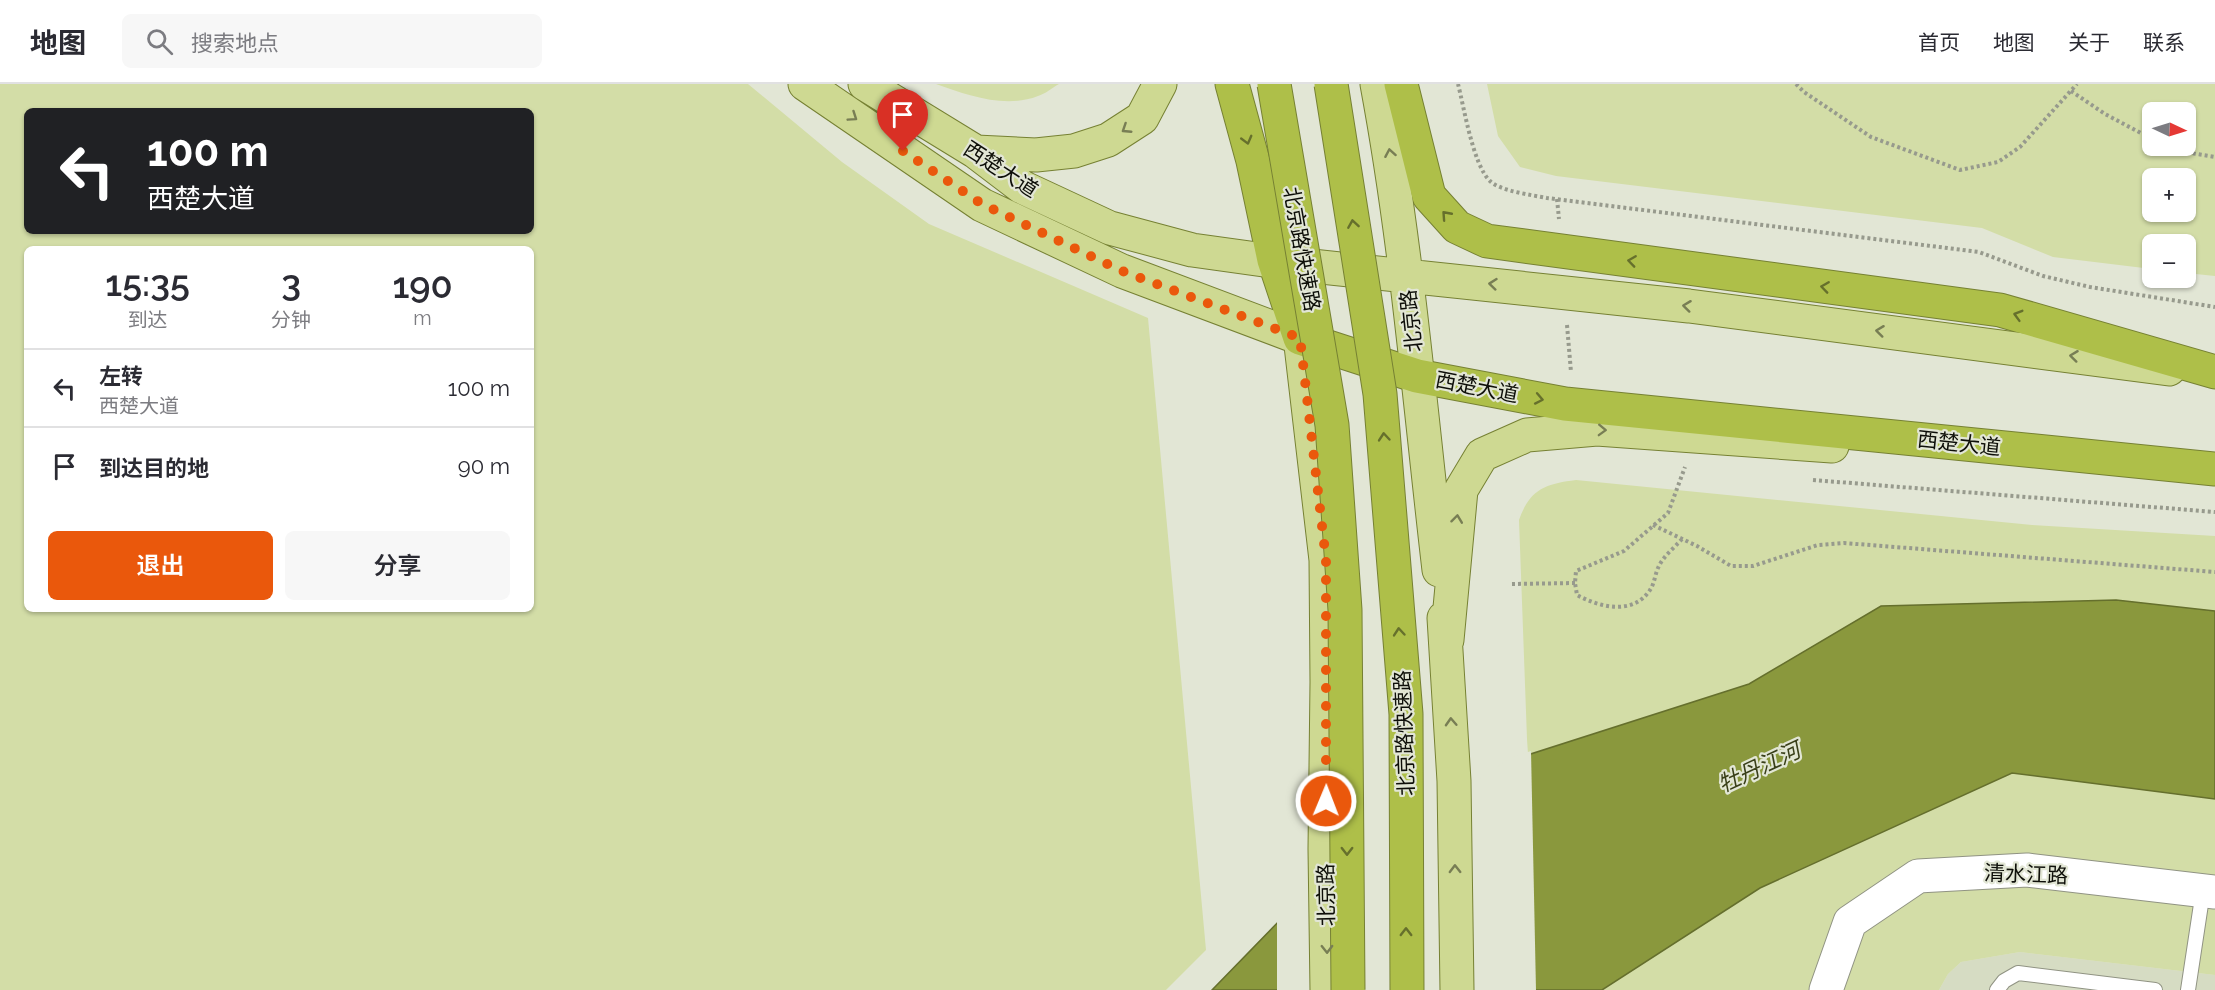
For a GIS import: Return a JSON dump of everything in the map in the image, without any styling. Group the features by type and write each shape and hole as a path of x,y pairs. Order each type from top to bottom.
{"highway":[{"path":"1232,84 1283,262 1300,338"},
{"name":"北京路快速路","path":"1274,84 1332,425 1345,610 1348,990"},
{"name":"北京路快速路","path":"1330,84 1380,394 1406,714 1407,990"},
{"path":"1401,84 1429,196 1457,227 1487,241 2000,310 2215,374"},
{"name":"西楚大道","path":"1300,338 1417,376 1565,404 2215,469"}],"main road":[{"name":"西楚大道","path":"805,84 982,204 1122,271 1300,338"},
{"name":"西楚大道","path":"865,84 976,152 1022,187 1110,228 1192,250 1689,306 2215,374"},
{"path":"976,152 1036,155 1074,151 1108,141 1142,118 1160,84"},
{"path":"1259,84 1283,262"},
{"name":"北京路","path":"1377,84 1391,160 1406,274 1447,640 1454,781 1457,990"},
{"name":"北京路","path":"1300,338 1326,560 1327,990"},
{"path":"1447,640 1461,490 1482,455 1527,435 1597,429 1735,440 2215,469"}],"street":[{"name":"清水江路","path":"1826,990 1850,922 1918,876 2027,870 2209,891"}],"lane":[{"path":"2188,990 2209,891"},
{"path":"1997,990 2004,981 2018,973 2155,990"}],"path":[{"path":"1458,84 1479,164 1490,182 1511,190 1547,198 1979,252 2043,276 2090,287 2215,307"},
{"path":"1796,84 1804,92 1871,137 1960,170 1998,162 2020,147 2077,84"},
{"path":"2070,91 2142,134"},
{"path":"2196,154 2215,157"},
{"path":"1682,539 1660,563 1649,591 1633,604 1616,608 1592,603 1577,595 1576,571 1624,551 1668,513 1686,463"},
{"path":"1653,525 1731,566 1753,566 1818,545 1844,543 2215,572"},
{"path":"1512,584 1575,583"}],"shaded area":[{"path":"0,84 748,84 842,162 929,224 1148,318 1206,950 1166,990 0,990"},
{"path":"936,84 1059,84 1041,95 1025,100 999,101"},
{"path":"1487,84 2215,84 2215,276 2196,274 2196,234 2142,234 2142,268 2053,257 1982,228 1556,176 1520,167 1498,136"},
{"path":"1576,480 2032,525 2215,536 2215,975 2020,952 1961,962 1948,974 1939,990 1544,990 1527,739 1519,520 1528,501 1540,490 1547,486"},
{"path":"2020,952 2215,975 2215,990 1939,990 1948,974 1961,962"}],"water":[{"name":"牡丹江河","path":"2116,600 2215,611 2215,799 2012,773 1760,888 1602,990 1212,990 1285,915 1512,760 1749,684 1881,606"}],"pier":[{"path":"1531,751 1536,990 1277,990 1277,919 1283,913 1510,758"}],"route":[{"path":"903,151 982,204 1122,271 1300,338 1326,560 1328,682 1326,801"}]}
